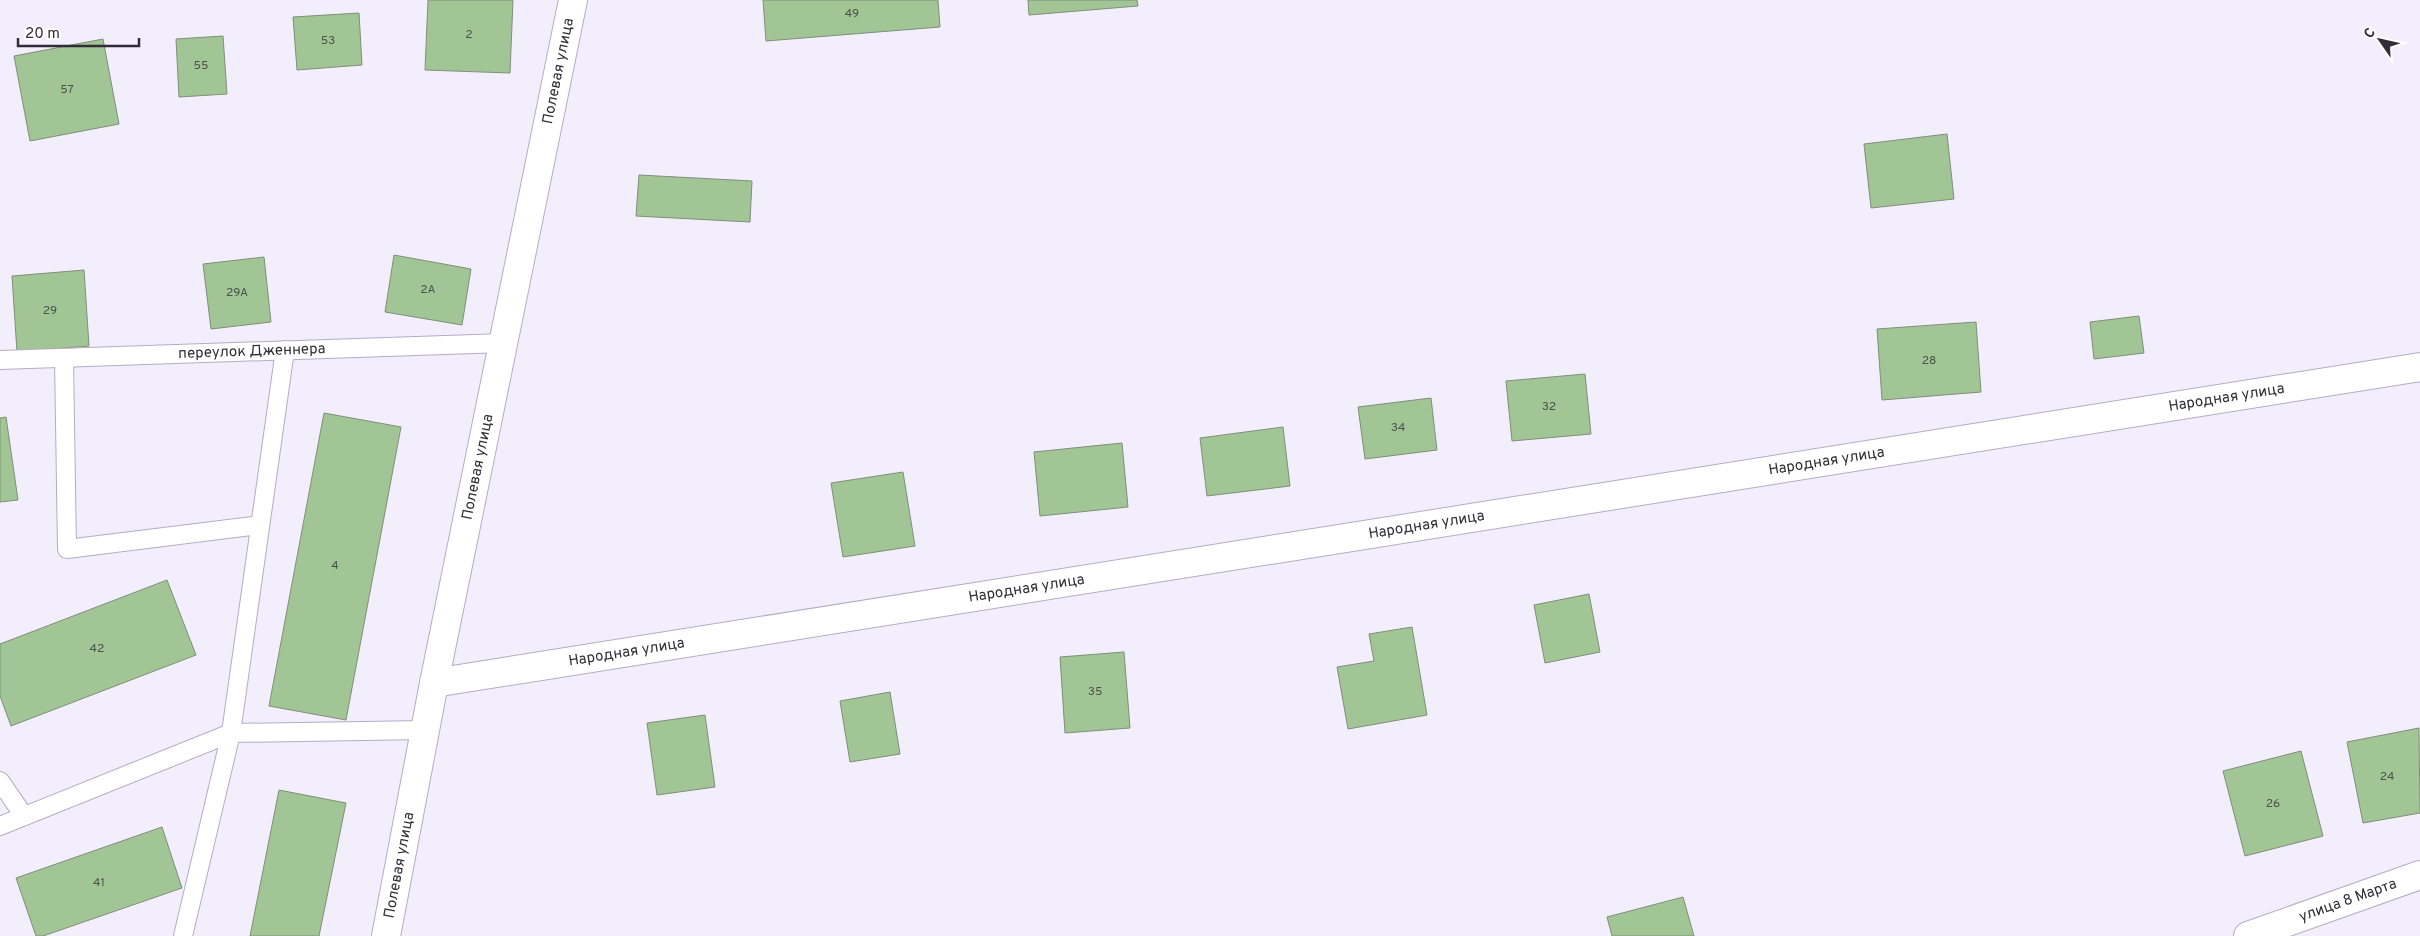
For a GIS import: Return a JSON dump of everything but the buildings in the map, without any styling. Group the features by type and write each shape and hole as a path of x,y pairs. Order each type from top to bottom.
{"street":[{"name":"Полевая улица","path":"386,936 434,683 573,0"},
{"name":"Народная улица","path":"434,683 2420,367"},
{"name":"улица 8 Марта","path":"2248,936 2420,875"}],"lane":[{"name":"переулок Дженнера","path":"0,360 504,343"},
{"path":"183,936 231,734 285,350"},
{"path":"64,358 67,548 260,525"},
{"path":"0,826 231,734 425,730"},
{"path":"0,781 24,816"}]}
